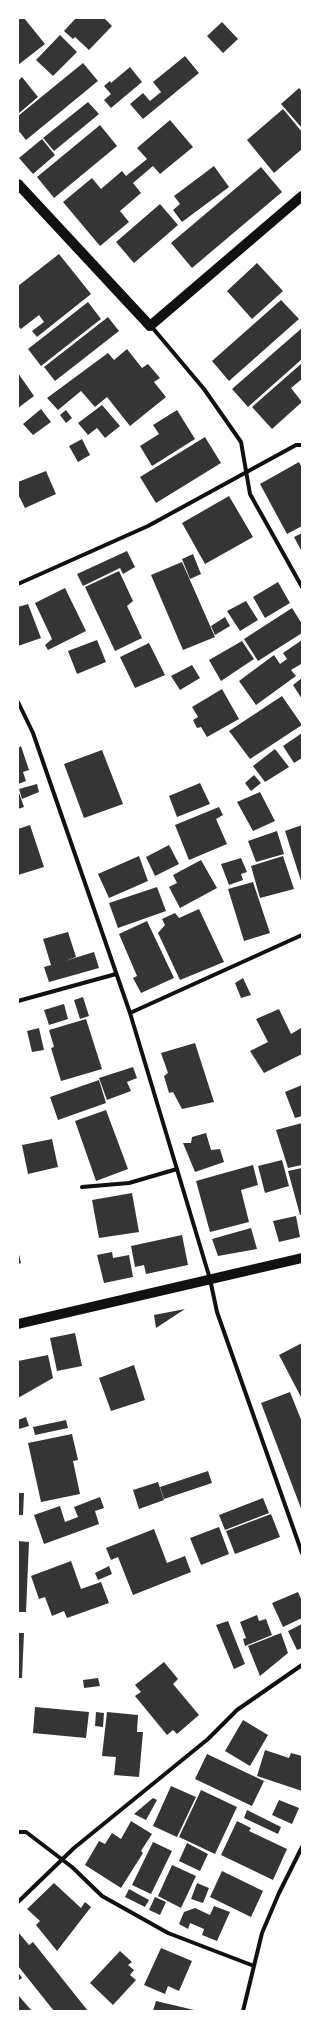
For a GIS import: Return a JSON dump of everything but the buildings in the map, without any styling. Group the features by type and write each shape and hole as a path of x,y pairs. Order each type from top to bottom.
{"main road":[{"path":"18,184 150,326 302,196"},
{"path":"18,1324 302,1258"}],"street":[{"path":"150,326 204,389 241,442 250,494 302,587"},
{"path":"18,584 148,526 246,474 296,445 302,445"},
{"path":"18,702 33,733 130,1013 210,1279 217,1312 302,1553"},
{"path":"130,1013 302,935"},
{"path":"18,1001 116,974"},
{"path":"82,1187 129,1183 177,1168"},
{"path":"18,1902 62,1859 208,1739 237,1710 302,1665"},
{"path":"18,1832 26,1832 62,1859 102,1896 168,1933 254,1966"},
{"path":"243,2011 262,1933 279,1893 302,1847"}]}
